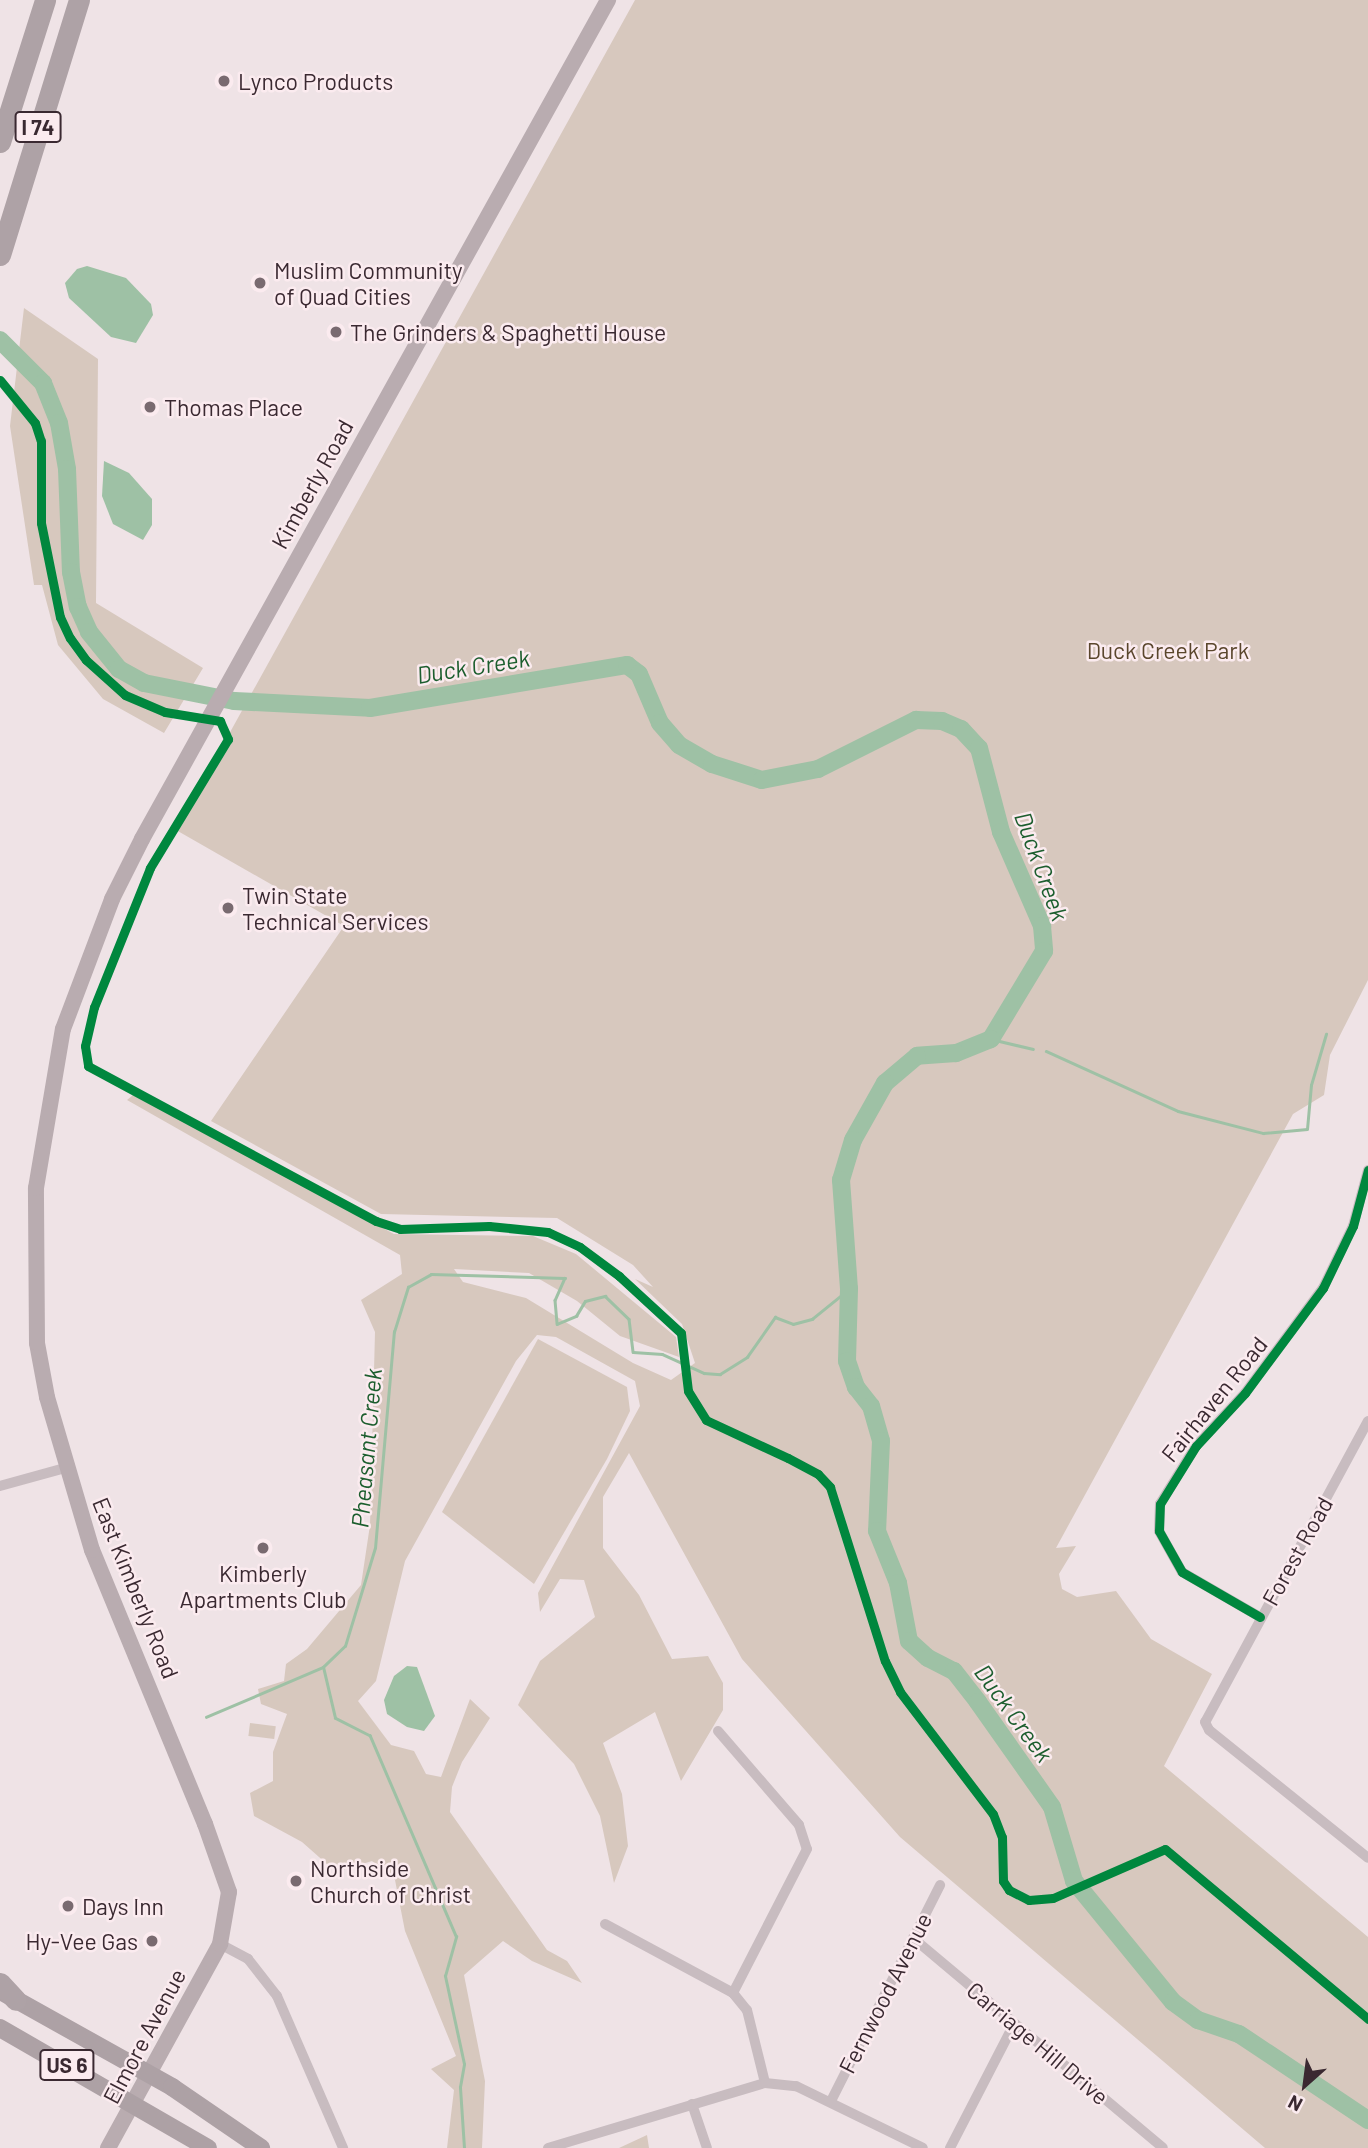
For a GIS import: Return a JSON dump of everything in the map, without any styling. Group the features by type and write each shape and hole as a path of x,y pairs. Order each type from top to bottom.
{"highway":[{"path":"30,47 34,0"},
{"name":"I 74","path":"0,142 45,0"},
{"name":"I 74","path":"0,255 79,0"},
{"path":"50,89 75,45 92,0"},
{"name":"US 6","path":"0,1983 8,1995"}],"main road":[{"name":"Kimberly Road","path":"73,998 112,899 200,732 608,0"},
{"name":"East Kimberly Road","path":"73,998 42,1139 34,1245 37,1343 65,1468 92,1550 223,1870 229,1907 220,1944"},
{"name":"Elmore Avenue","path":"108,2148 220,1944"},
{"name":"US 6","path":"8,1995 148,2074 261,2148"},
{"name":"US 6","path":"0,2028 208,2148"}],"street":[{"name":"Fairhaven Road","path":"1260,1617 1182,1572 1169,1557 1159,1531 1160,1504 1196,1446 1253,1383 1323,1288 1353,1226 1366,1186 1368,1170"},
{"name":"Forest Road","path":"1368,1421 1209,1708 1205,1722 1209,1730 1368,1858"},
{"path":"0,1486 65,1468"},
{"path":"718,1731 799,1825 807,1849 805,1860 733,1993"},
{"name":"Fernwood Avenue","path":"831,2101 940,1885"},
{"path":"605,1924 733,1993 747,2010 765,2083"},
{"name":"Carriage Hill Drive","path":"913,1938 1163,2148"},
{"path":"220,1944 248,1959 277,1996 343,2148"},
{"path":"950,2148 1014,2024"},
{"path":"548,2148 765,2083 796,2085 923,2148"},
{"path":"692,2104 707,2148"}],"green space":[{"name":"Duck Creek Park","path":"635,0 1368,0 1368,980 1330,1055 1324,1095 1293,1114 1056,1548 1076,1546 1059,1574 1062,1589 1077,1597 1116,1591 1151,1639 1212,1674 1164,1766 1368,1937 1368,2148 1265,2148 900,1837 742,1659 629,1453 603,1497 603,1548 639,1595 672,1659 708,1656 723,1683 723,1710 681,1781 655,1712 603,1743 622,1794 628,1846 614,1883 600,1816 574,1764 518,1705 540,1661 595,1617 584,1580 560,1579 540,1612 538,1593 640,1406 635,1381 556,1337 537,1335 516,1361 405,1561 376,1681 358,1701 391,1745 414,1751 426,1774 441,1777 470,1699 490,1718 462,1762 452,1787 450,1812 547,1950 567,1961 582,1983 532,1961 503,1941 464,1975 485,2081 482,2148 447,2148 454,2090 431,2069 456,2056 405,1931 395,1880 372,1861 336,1872 302,1842 254,1816 250,1793 273,1781 273,1752 287,1714 261,1704 258,1689 284,1681 286,1664 307,1649 361,1585 370,1525 375,1332 361,1300 402,1274 400,1255 127,1100 133,1095 394,1234 533,1236 576,1254 676,1337 679,1357 620,1336 577,1301 529,1273 454,1269 463,1282 526,1298 633,1363 671,1380 695,1363 682,1324 635,1279 653,1287 633,1265 557,1218 381,1214 211,1121 344,926 176,830"},
{"path":"24,308 98,359 96,603 203,668 164,733 103,699 58,645 42,585 34,585 10,426"},
{"path":"538,1339 627,1387 630,1411 607,1459 534,1584 442,1512"},
{"path":"250,1723 276,1726 274,1739 248,1736"},
{"path":"647,2135 649,2148 619,2148"}],"shaded area":[{"path":"87,266 126,278 151,304 153,315 136,343 111,337 69,298 65,283 77,269"},
{"path":"104,461 129,473 152,499 152,525 143,540 113,524 102,496"},
{"path":"407,1666 417,1667 435,1716 424,1731 407,1727 387,1714 384,1700 394,1676"}],"waterway":[{"name":"Duck Creek","path":"0,340 43,383 59,423 67,469 71,572 78,607 89,632 119,669 144,683 234,701 370,708 627,665 639,674 660,723 679,745 712,764 762,780 818,769 916,720 942,721 961,729 979,748 1001,832 1042,926 1044,951 991,1039 956,1053 917,1056 885,1083 853,1140 841,1180 849,1289 847,1361 856,1387 871,1406 881,1441 877,1531 898,1583 909,1641 928,1658 954,1671 978,1702 1052,1807 1074,1881 1173,2002 1198,2020 1239,2034 1368,2120"},
{"path":"1046,1051 1178,1111 1263,1133 1307,1129 1311,1085 1326,1034"},
{"path":"991,1039 1033,1049"},
{"name":"Pheasant Creek","path":"464,2148 460,2087 464,2064 445,1976 456,1937 370,1736 335,1718 323,1667 345,1646 375,1548 394,1332 408,1287 431,1274 565,1278 555,1300 557,1324 576,1316 585,1301 605,1296 629,1319 633,1352 662,1354 704,1373 720,1374 747,1357 775,1317 793,1324 812,1319 849,1289"},
{"path":"206,1717 323,1667"}],"cycle path":[{"path":"0,380 35,423 41,441 41,523 60,617 70,638 86,660 125,695 165,712 220,721 228,739 150,868 94,1007 85,1046 88,1066 376,1221 400,1229 489,1226 548,1232 580,1247 619,1276 681,1333 688,1391 706,1420 818,1474 830,1487 885,1661 900,1692 993,1814 1002,1837 1003,1881 1009,1890 1029,1900 1053,1898 1165,1849 1368,2019"},
{"path":"1260,1617 1182,1572 1159,1531 1160,1504 1196,1446 1245,1393 1323,1288 1353,1226 1368,1170"}],"place":[{"name":"Lynco Products","path":"224,81"},
{"name":"Muslim Community of Quad Cities","path":"260,283"},
{"name":"The Grinders & Spaghetti House","path":"336,332"},
{"name":"Thomas Place","path":"150,407"},
{"name":"Twin State Technical Services","path":"228,908"},
{"name":"Kimberly Apartments Club","path":"263,1548"},
{"name":"Northside Church of Christ","path":"296,1881"},
{"name":"Days Inn","path":"68,1906"},
{"name":"Hy-Vee Gas","path":"152,1941"}]}
